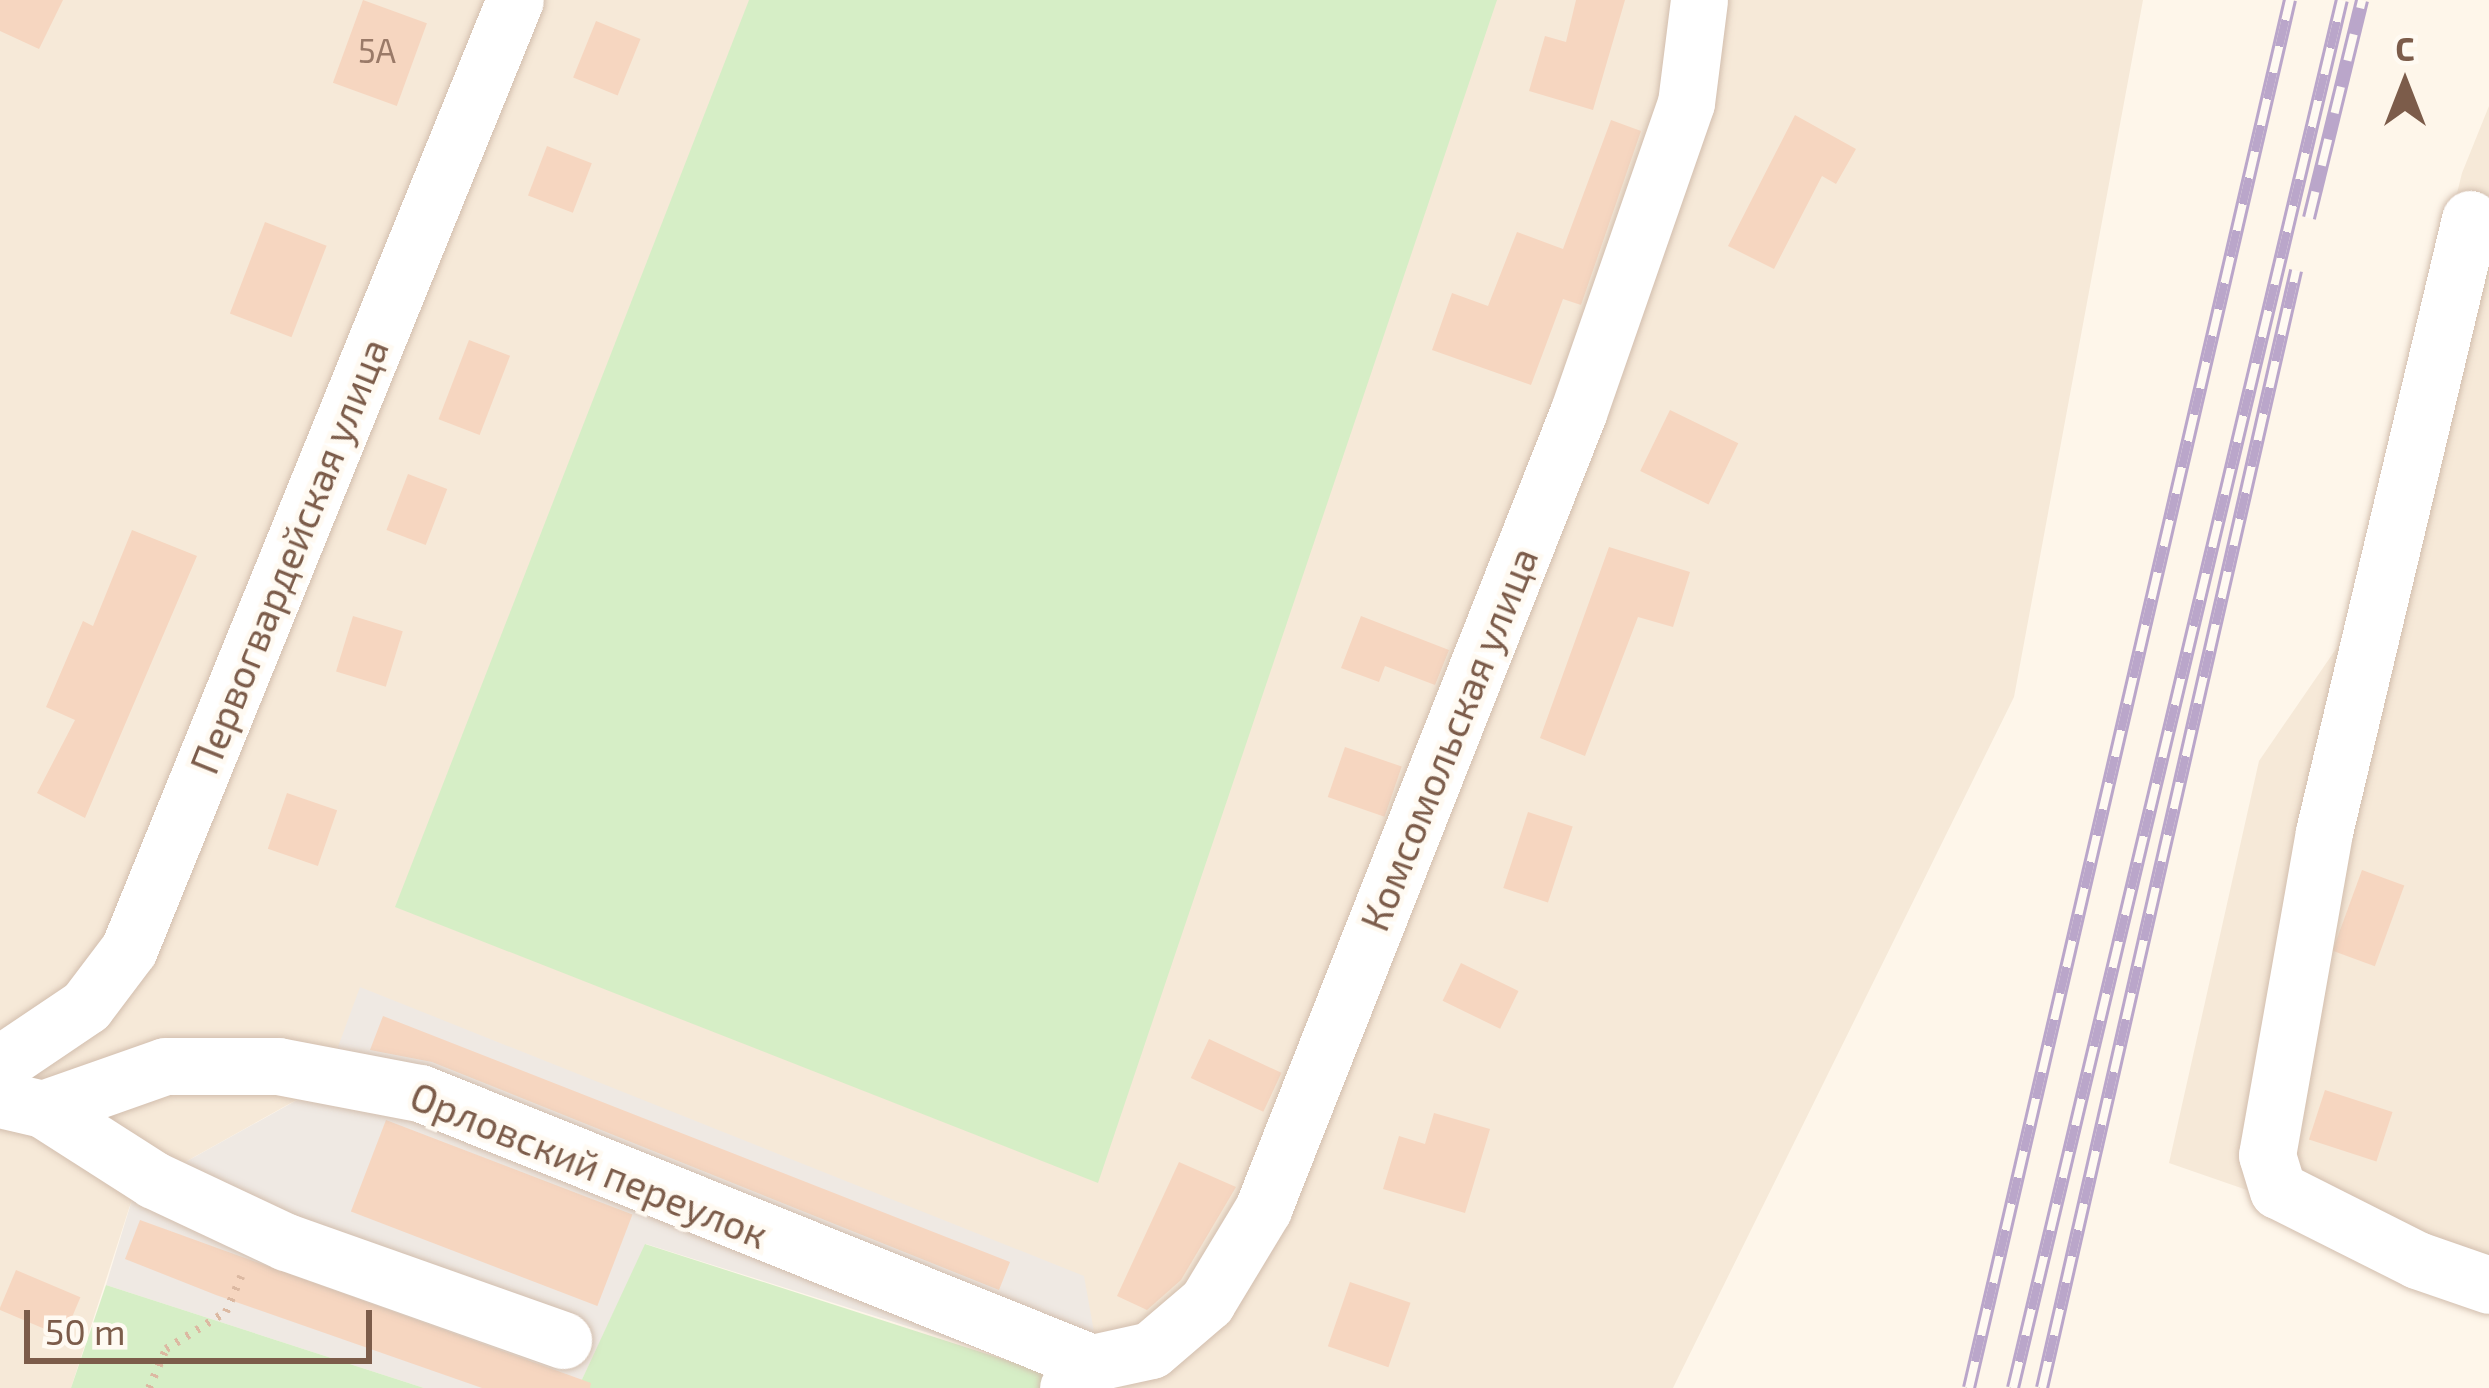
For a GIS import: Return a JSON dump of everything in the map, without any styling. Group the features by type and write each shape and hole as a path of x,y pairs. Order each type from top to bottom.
{"street":[{"name":"Первогвардейская улица","path":"0,1064 86,1006 129,950 515,0"},
{"name":"Комсомольская улица","path":"1080,1376 1151,1350 1207,1302 1263,1209 1577,413 1686,103 1700,0"},
{"path":"2470,219 2324,832 2267,1155 2278,1190 2417,1260 2489,1286"},
{"name":"Орловский переулок","path":"21,1104 165,1066 278,1066 420,1093 1080,1376"},
{"path":"21,1104 154,1180 260,1230 563,1340"}],"path":[{"path":"149,1388 166,1349 226,1312 260,1230"}],"shaded area":[{"path":"0,0 2143,0 2014,697 1673,1388 1104,1388 325,1084 135,1190 71,1388 0,1388"},
{"path":"2489,106 2489,1274 2169,1163 2259,761 2349,630 2462,173"},
{"path":"360,987 1084,1276 1104,1388 646,1244 578,1388 424,1388 106,1285 135,1190 324,1085"}],"green space":[{"path":"749,0 1497,0 1098,1183 395,907"},
{"path":"645,1244 1093,1388 578,1388"},
{"path":"106,1285 424,1388 71,1388"}],"building":[{"path":"0,0 63,0 39,49 0,31"},
{"path":"363,0 427,23 397,106 333,83"},
{"path":"1576,0 1625,0 1593,110 1529,91 1545,36 1566,42"},
{"path":"596,21 641,39 618,96 573,78"},
{"path":"1795,115 1856,149 1836,184 1822,176 1774,269 1728,246"},
{"path":"1611,120 1641,131 1581,305 1563,299 1531,385 1432,350 1452,293 1488,306 1517,232 1563,249"},
{"path":"547,146 592,163 573,213 528,195"},
{"path":"265,222 327,246 291,337 230,313"},
{"path":"469,340 510,356 480,435 439,419"},
{"path":"1670,410 1738,443 1708,504 1640,471"},
{"path":"408,474 447,489 426,545 386,530"},
{"path":"132,530 197,556 85,818 37,793 75,720 46,707 83,621 93,626"},
{"path":"1609,547 1690,572 1673,627 1638,617 1585,756 1540,738"},
{"path":"353,616 403,631 386,687 336,671"},
{"path":"1361,616 1449,650 1435,685 1385,666 1379,682 1341,668"},
{"path":"1345,747 1402,767 1384,817 1328,797"},
{"path":"287,793 337,810 318,866 268,849"},
{"path":"1528,812 1573,827 1548,903 1503,888"},
{"path":"2362,870 2404,885 2375,966 2333,951"},
{"path":"1461,963 1519,991 1500,1029 1443,1001"},
{"path":"383,1016 1010,1262 999,1290 432,1062 370,1050"},
{"path":"1209,1039 1282,1073 1263,1112 1191,1078"},
{"path":"2325,1090 2393,1112 2376,1161 2309,1139"},
{"path":"1434,1113 1490,1129 1465,1213 1383,1189 1399,1136 1425,1144"},
{"path":"386,1120 632,1215 597,1306 351,1211"},
{"path":"1179,1162 1236,1187 1181,1280 1147,1310 1117,1296"},
{"path":"140,1220 591,1383 590,1388 482,1388 216,1295 125,1259"},
{"path":"16,1270 80,1297 64,1337 0,1310"},
{"path":"1350,1282 1411,1303 1388,1367 1328,1346"}],"railway":[{"path":"1969,1388 2290,0"},
{"path":"2013,1388 2342,0"},
{"path":"2309,218 2362,0"},
{"path":"2042,1388 2296,271"}]}
